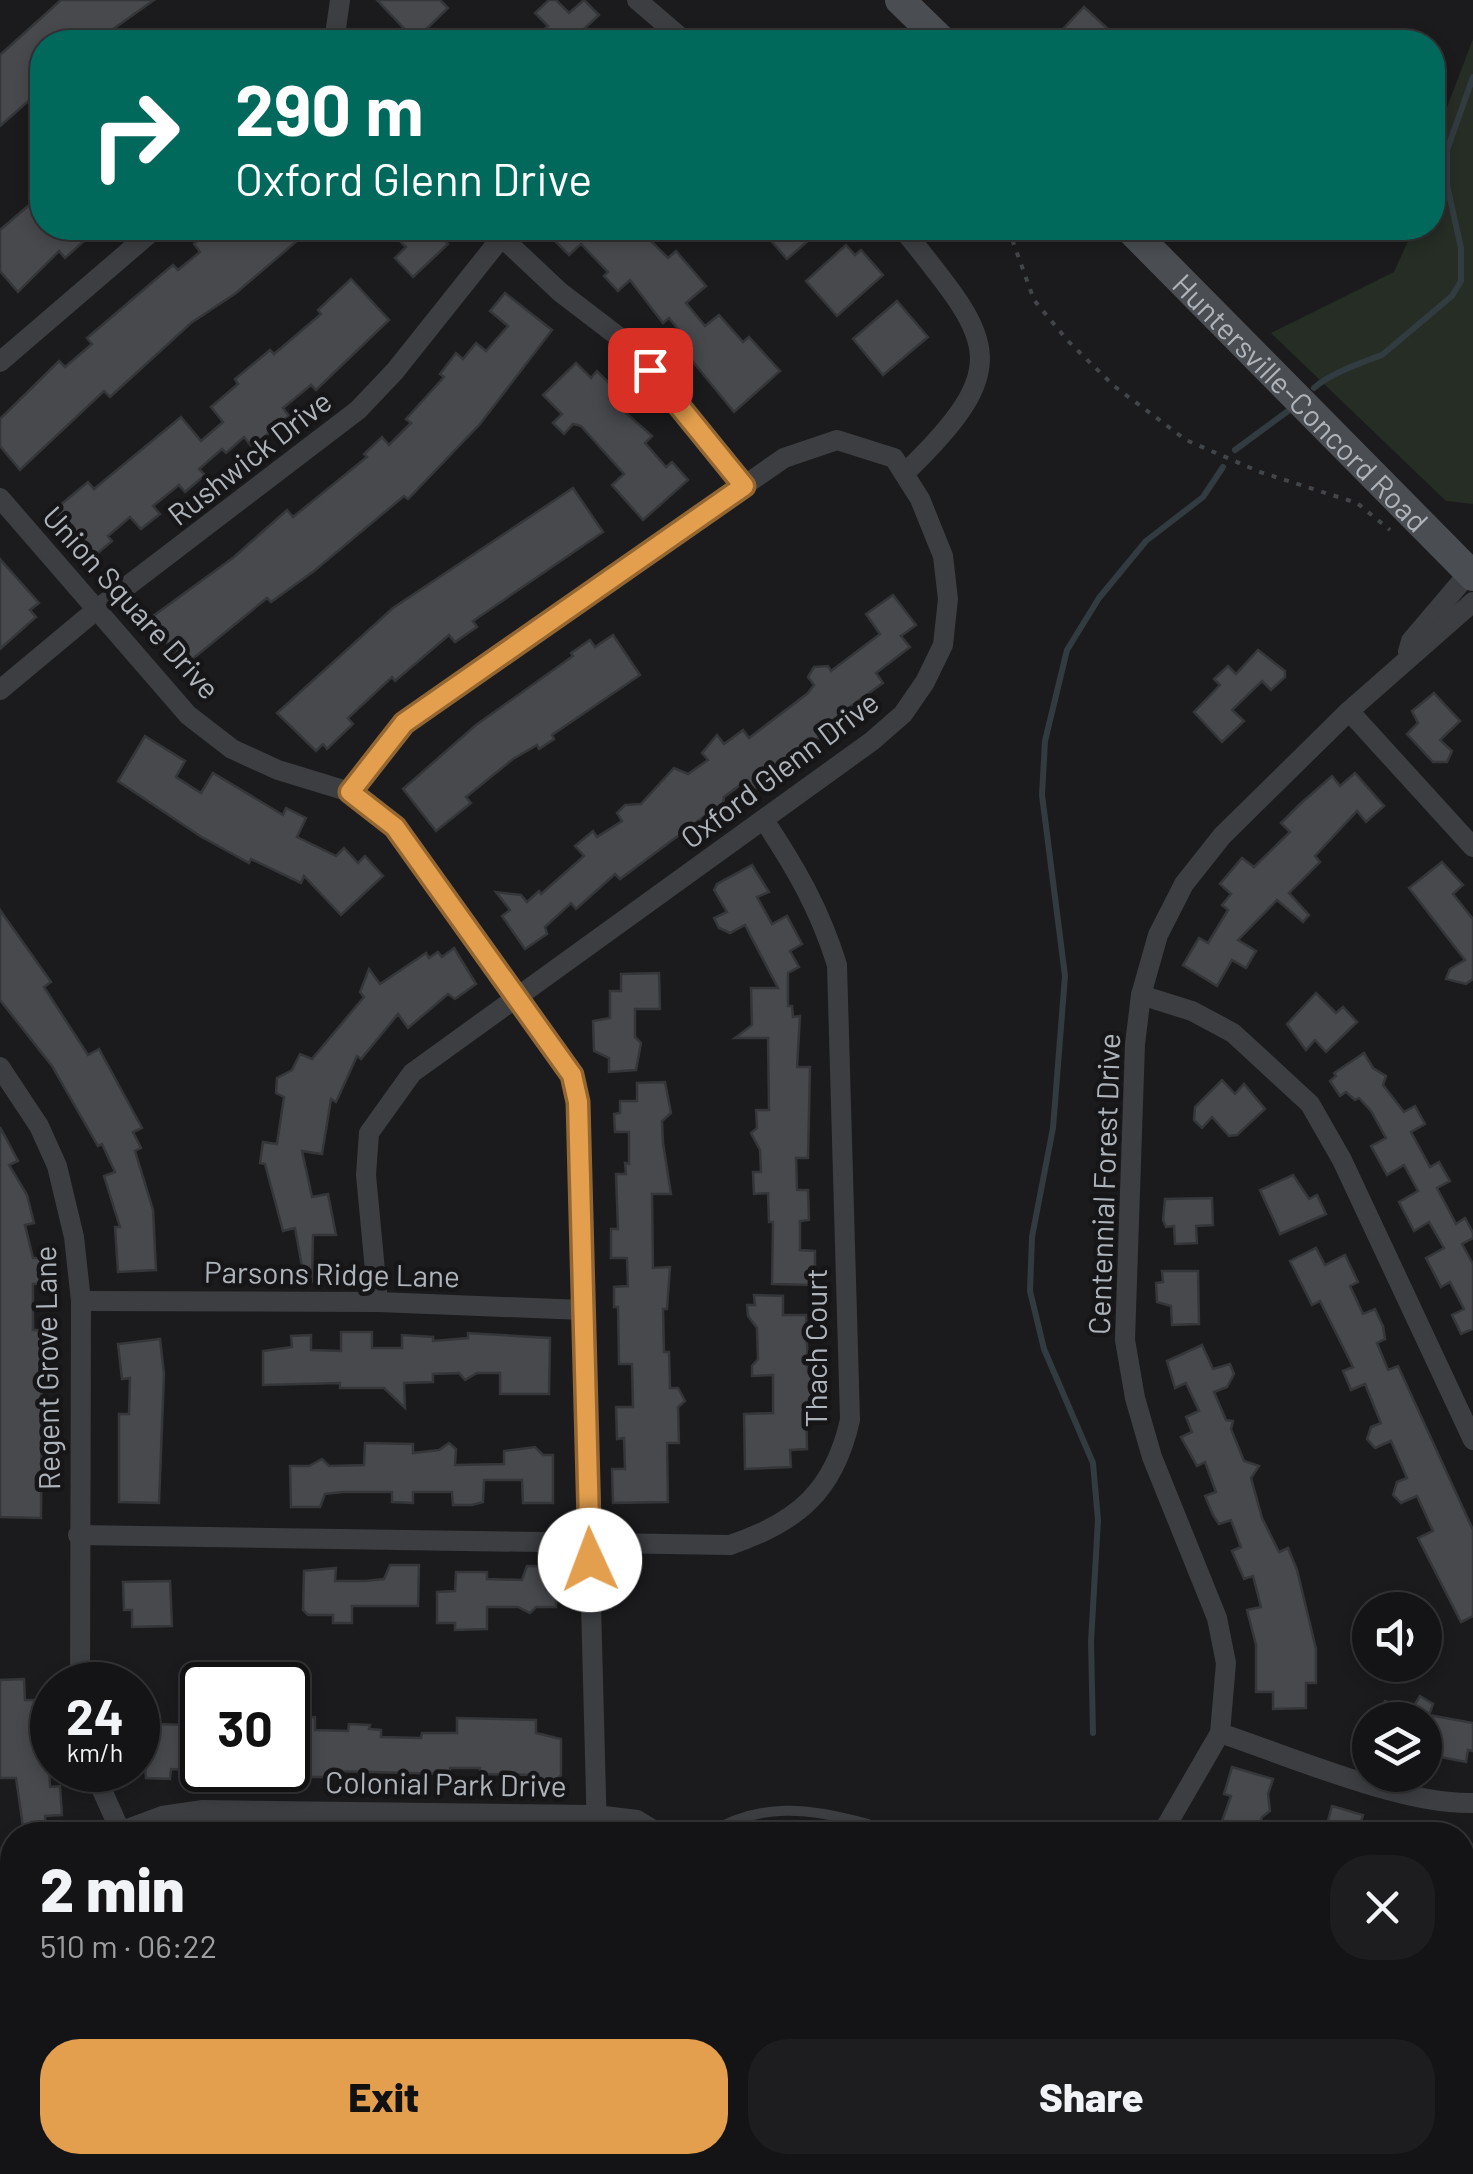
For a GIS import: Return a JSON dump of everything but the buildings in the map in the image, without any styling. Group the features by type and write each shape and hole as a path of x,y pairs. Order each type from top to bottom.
{"main road":[{"path":"900,0 931,30"},
{"name":"Huntersville-Concord Road","path":"1141,240 1472,580"}],"street":[{"path":"336,30 340,0"},
{"path":"638,0 672,30"},
{"path":"0,362 142,240"},
{"name":"Rushwick Drive","path":"0,690 96,610 358,410 491,240"},
{"path":"504,240 560,292 628,344 744,486"},
{"path":"350,792 404,723 784,458 837,440 894,458 906,472 951,429 974,389 982,345 966,308 912,240"},
{"name":"Oxford Glenn Drive","path":"378,1302 366,1175 370,1133 412,1072 764,820 903,714 925,682 943,644 948,600 943,556 906,472"},
{"name":"Union Square Drive","path":"0,498 188,715 232,749 278,770 350,792 395,827 572,1075 578,1102 596,1822"},
{"name":"Centennial Forest Drive","path":"1404,664 1411,641 1472,580"},
{"name":"Centennial Forest Drive","path":"1169,1822 1220,1733 1226,1663 1217,1618 1152,1457 1135,1398 1125,1340 1141,995 1158,936 1184,884 1222,836 1349,711 1404,664 1472,580"},
{"path":"1349,711 1473,847"},
{"name":"Thach Court","path":"78,1536 730,1545 770,1532 802,1510 842,1453 850,1420 837,966 822,918 802,876 764,820"},
{"path":"1141,995 1192,1011 1233,1033 1310,1104 1342,1160 1473,1440"},
{"name":"Regent Grove Lane","path":"0,1066 39,1126 68,1198 80,1301 80,1662"},
{"name":"Parsons Ridge Lane","path":"80,1301 378,1302 583,1310"},
{"path":"1220,1733 1394,1790 1473,1803"},
{"path":"101,1792 111,1822"},
{"name":"Colonial Park Drive","path":"155,1822 203,1810 517,1822"}],"lane":[{"path":"730,1822 770,1810 805,1808 860,1822"}],"path":[{"path":"1012,240 1034,300 1068,342 1114,386 1186,440 1260,472 1357,502 1397,536"}],"shaded area":[{"path":"1473,39 1473,504 1446,501 1271,333 1394,272 1409,240 1445,240 1445,112"}],"waterway":[{"path":"1314,388 1337,373 1382,355 1452,296 1461,281 1461,248 1447,185 1447,150 1473,77"},
{"path":"1235,450 1288,411"},
{"path":"1093,1733 1091,1642 1098,1520 1093,1463 1044,1349 1030,1291 1032,1237 1053,1128 1065,976 1042,795 1045,741 1067,650 1099,598 1146,541 1203,497 1223,467"}],"route":[{"path":"590,1560 578,1102 572,1075 556,1047 395,827 350,792 404,723 744,486 650,370"}]}
